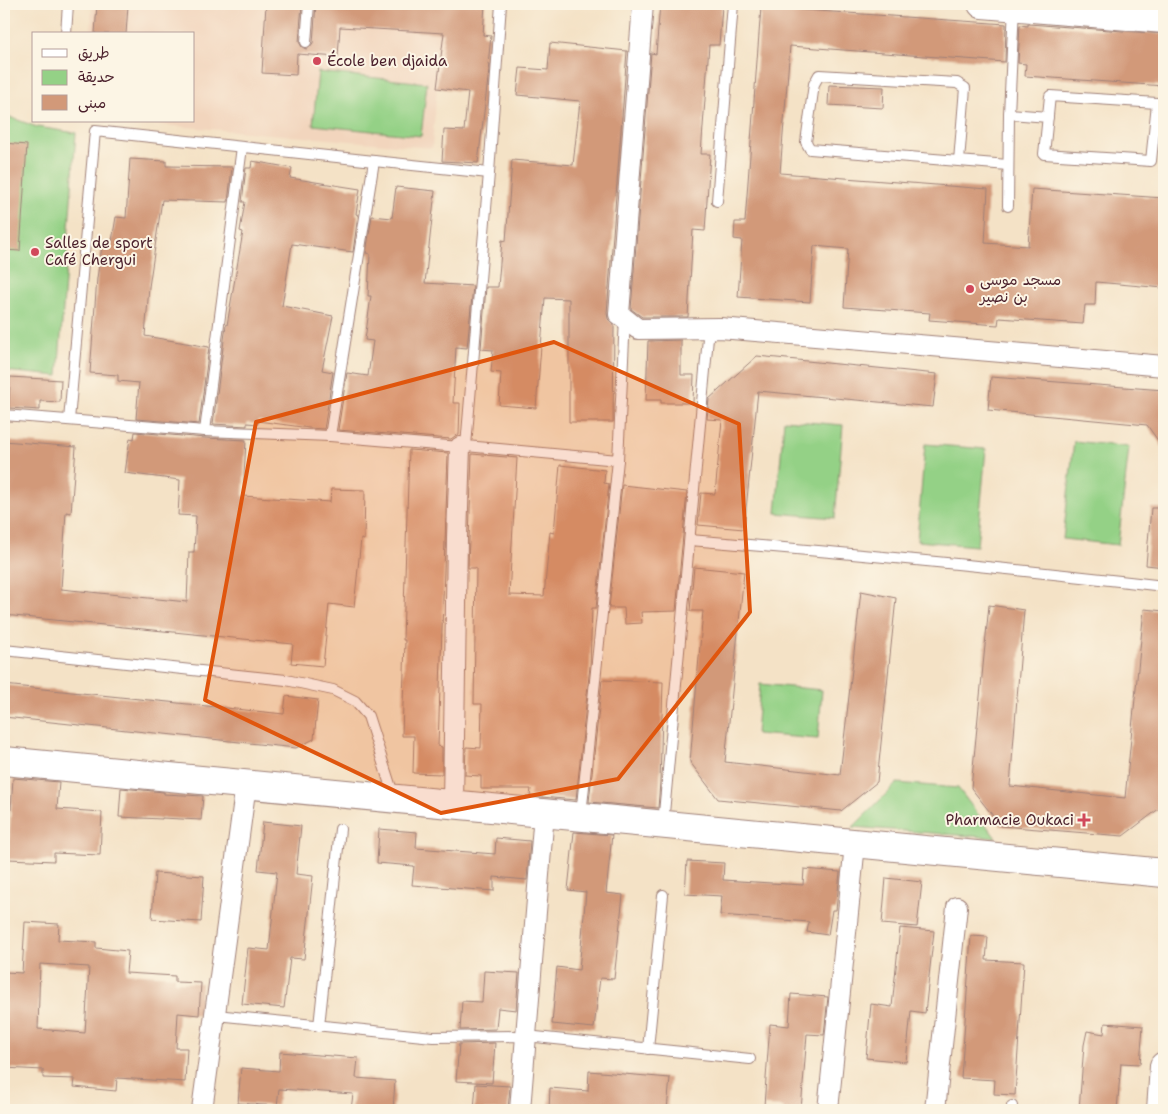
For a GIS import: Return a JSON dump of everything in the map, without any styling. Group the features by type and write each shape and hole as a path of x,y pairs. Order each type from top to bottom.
{"main road":[{"path":"982,4 1014,5 1164,19"},
{"path":"4,761 1164,874"},
{"path":"1161,1110 1164,1066"}],"street":[{"path":"643,4 619,314 638,328 708,327 1164,366"},
{"path":"454,804 457,538 463,446"},
{"path":"202,1110 246,784"},
{"path":"520,1110 544,813"},
{"path":"828,1110 855,844"},
{"path":"935,1110 957,907"}],"lane":[{"path":"66,32 68,4"},
{"path":"306,42 309,4"},
{"path":"463,446 489,173 501,4"},
{"path":"717,200 732,4"},
{"path":"1008,206 1009,114 1014,5"},
{"path":"959,161 965,88 957,83 819,75 814,84 806,142 810,149 1008,165"},
{"path":"1050,96 1157,103 1152,162 1044,154 1048,117 1050,96"},
{"path":"1009,114 1048,117"},
{"path":"70,420 95,131 489,173"},
{"path":"205,430 242,147"},
{"path":"330,436 374,162"},
{"path":"581,817 618,460 625,318"},
{"path":"663,825 708,327"},
{"path":"4,415 205,430 330,436 618,460"},
{"path":"690,540 1089,577 1164,586"},
{"path":"4,650 286,680 333,690 355,701 368,716 394,799"},
{"path":"319,1026 340,829"},
{"path":"648,1049 663,895"},
{"path":"216,1015 433,1037 526,1036 750,1059"}],"highlighted area":[{"path":"554,342 739,424 750,612 618,779 441,813 205,700 256,422"}],"shaded area":[{"name":"École ben djaida","path":"92,4 447,4 432,148 129,122 195,122 195,32 91,32"}],"green space":[{"path":"318,72 427,83 421,136 313,125"},
{"name":"Salles de sport Café Chergui","path":"4,115 37,127 76,133 58,376 4,371"},
{"path":"784,420 843,425 835,518 776,513"},
{"path":"1074,441 1129,447 1118,545 1063,539"},
{"path":"925,444 986,449 977,546 917,541"},
{"path":"760,684 822,690 818,739 756,734"},
{"path":"897,783 958,788 996,838 853,827"}],"building":[{"path":"97,4 128,5 126,32 95,32"},
{"path":"266,4 302,4 299,42 306,49 313,43 316,4 485,4 483,35 491,36 488,65 490,65 478,163 442,161 444,130 464,131 468,92 437,88 444,33 340,27 338,57 297,54 296,75 262,73"},
{"path":"660,4 722,6 719,45 709,45 701,154 710,154 705,231 693,230 688,317 642,317 631,309 651,53 656,54"},
{"path":"761,7 1006,24 1005,62 790,46 780,173 988,189 985,243 1028,246 1032,189 1164,198 1164,288 1096,282 1095,305 1085,305 1083,324 999,318 998,325 929,320 930,313 844,307 848,249 814,246 810,302 738,297 742,240 734,239 735,222 745,222"},
{"path":"1028,24 1164,34 1164,86 1025,76 1026,64 1018,63 1020,25 1028,26"},
{"path":"550,43 627,51 607,313 608,319 614,325 613,422 569,422 569,299 545,298 536,408 499,405 501,373 491,372 493,350 481,349 486,287 498,287 502,240 506,241 512,160 573,165 580,101 517,95 520,68 548,70"},
{"path":"829,85 884,87 883,108 828,105"},
{"path":"4,143 27,145 20,251 4,250"},
{"path":"130,159 166,161 166,166 232,167 228,202 162,200 149,287 145,336 209,347 199,424 136,419 139,383 118,381 118,375 90,373 97,278 102,246 111,247 116,217 126,218"},
{"path":"252,161 292,168 290,178 360,189 353,252 292,244 282,306 333,316 322,370 333,372 324,429 258,421 258,424 247,423 247,426 213,424 226,325 243,232 240,231 245,202 242,202 246,168 251,168"},
{"path":"396,187 435,191 425,283 473,286 467,348 456,347 453,403 460,403 459,435 451,439 338,430 347,373 368,376 373,341 365,340 371,296 368,296 370,254 366,253 372,216 392,218"},
{"path":"681,340 681,375 694,375 693,403 661,403 661,400 646,400 648,341"},
{"path":"757,356 937,374 933,407 758,391 744,529 698,525 701,493 715,494 722,420 707,419 709,399"},
{"path":"10,377 61,380 60,402 40,401 40,410 9,408"},
{"path":"991,377 1164,390 1164,449 1147,425 988,410"},
{"path":"135,432 246,440 243,496 330,502 331,489 365,490 364,540 361,539 354,607 329,604 323,666 291,663 293,644 4,615 4,441 76,447 71,513 66,512 61,589 187,602 189,552 194,552 196,516 178,515 180,480 125,473 130,438 134,439"},
{"path":"409,450 448,453 438,746 442,747 442,774 413,773 414,736 402,736"},
{"path":"472,454 517,458 509,595 544,596 550,532 554,533 560,465 605,470 604,483 609,484 596,608 592,608 590,666 576,800 530,796 531,789 481,789 481,776 465,775 466,747 481,748 482,704 474,704 476,568 468,568"},
{"path":"622,485 687,492 676,611 641,612 642,623 625,624 624,608 609,608"},
{"path":"1151,508 1164,508 1164,567 1146,565"},
{"path":"694,567 744,572 725,762 840,775 861,591 896,598 877,782 841,811 718,799 690,762 703,611 690,611"},
{"path":"989,605 1024,610 1010,786 1125,798 1144,609 1164,611 1164,763 1160,808 1123,836 1001,826 971,788"},
{"path":"602,680 663,682 658,808 589,802"},
{"path":"4,685 284,714 286,696 318,700 314,739 296,748 4,717"},
{"path":"13,778 59,782 57,809 102,812 100,855 54,853 54,861 8,859"},
{"path":"121,788 164,792 164,794 203,796 201,820 119,817"},
{"path":"263,822 301,826 296,874 313,876 304,959 290,958 284,1008 242,1004 248,948 269,950 277,872 258,870"},
{"path":"379,829 417,832 416,848 495,854 496,838 530,841 527,880 494,877 494,891 412,885 414,866 377,863"},
{"path":"574,832 612,835 606,893 623,895 614,979 600,978 594,1028 552,1024 557,967 579,970 586,892 568,890"},
{"path":"687,861 724,863 723,880 803,885 804,869 840,872 836,910 832,910 828,935 807,932 809,922 720,915 722,896 685,894"},
{"path":"155,873 204,876 201,922 152,919"},
{"path":"886,878 922,882 917,927 882,924"},
{"path":"25,922 59,924 58,940 96,942 96,948 128,951 126,973 175,976 175,982 201,983 199,1015 178,1013 176,1048 187,1048 185,1082 117,1078 116,1091 74,1087 75,1079 43,1078 43,1070 4,1068 5,972 22,973","holes":["40,964 89,967 85,1033 38,1029"]},
{"path":"900,928 934,931 925,1013 911,1011 906,1062 866,1058 871,1004 892,1007"},
{"path":"971,936 988,937 986,960 1024,962 1015,1095 994,1094 995,1080 961,1078"},
{"path":"484,971 519,973 516,1010 498,1008 496,1029 460,1030 462,1001 482,1002"},
{"path":"791,994 828,997 824,1035 807,1034 801,1110 783,1110 784,1107 764,1106 770,1024 789,1026"},
{"path":"1105,1023 1143,1026 1140,1064 1121,1063 1117,1110 1079,1110 1084,1045 1087,1031 1104,1034"},
{"path":"495,1043 492,1083 456,1081 459,1044"},
{"path":"280,1052 358,1058 356,1078 395,1081 393,1110 351,1110 353,1094 279,1089 277,1106 238,1103 241,1068 279,1071"},
{"path":"589,1071 670,1078 667,1110 549,1110 550,1088 588,1091"},
{"path":"476,1084 510,1086 508,1110 474,1110"}],"place":[{"name":"École ben djaida","path":"317,61"},
{"name":"Salles de sport Café Chergui","path":"35,252"},
{"name":"مسجد موسى بن نصير","path":"970,289"},
{"name":"Pharmacie Oukaci","path":"1084,820"}]}
